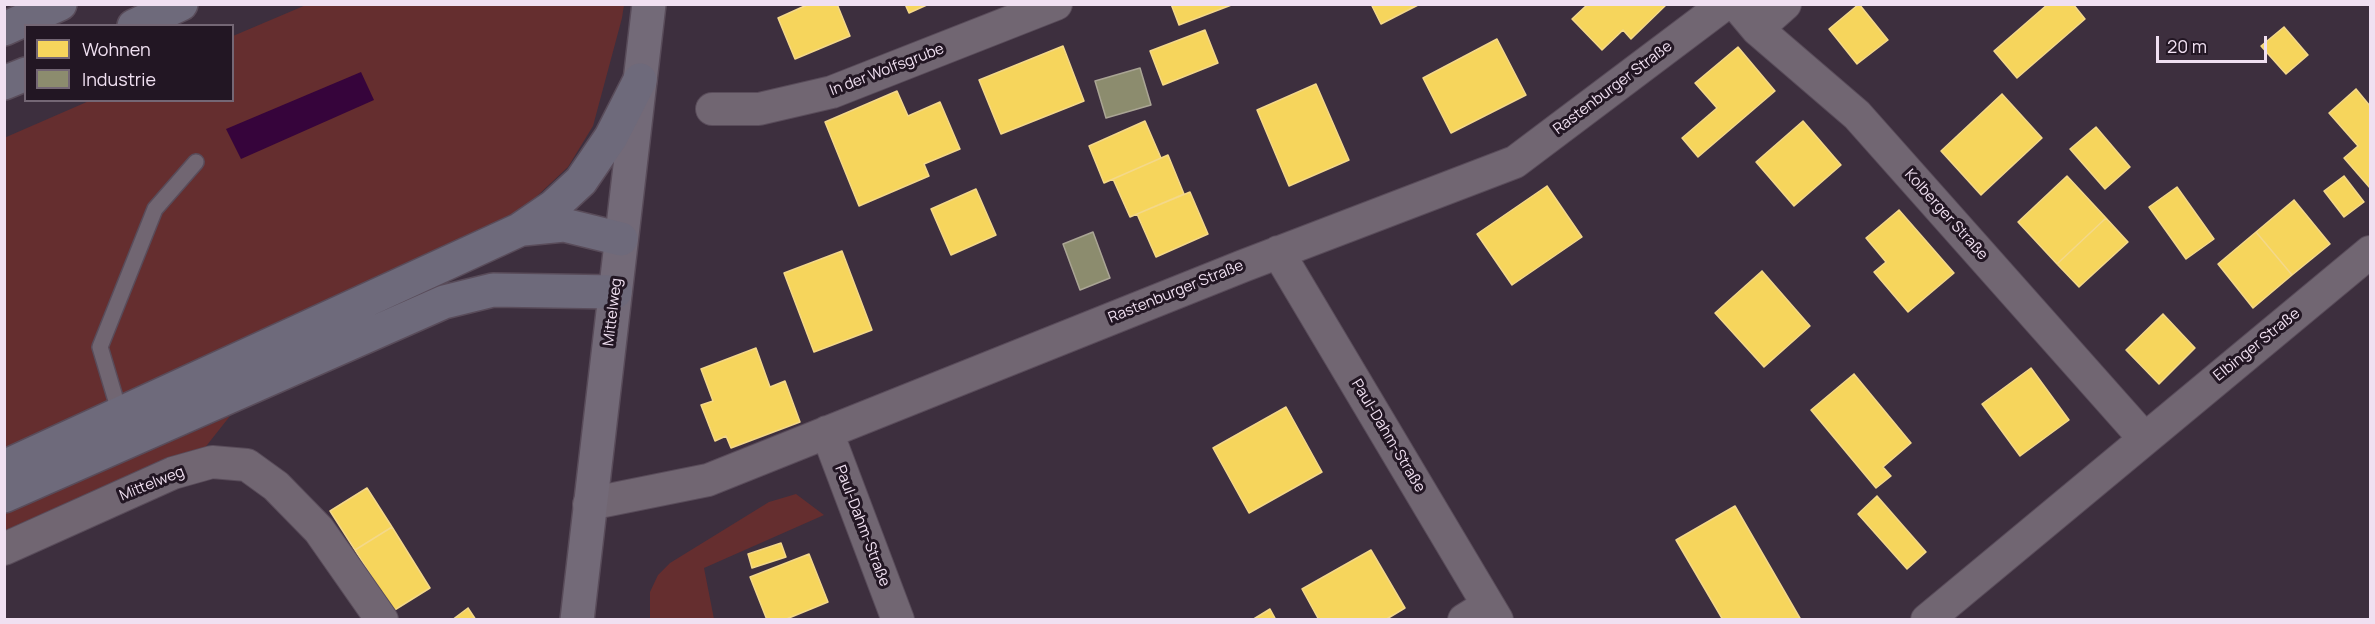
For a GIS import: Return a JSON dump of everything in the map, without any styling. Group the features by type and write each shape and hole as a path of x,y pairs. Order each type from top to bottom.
{"highway":[{"path":"4,29 60,4"},
{"path":"138,24 181,4"},
{"path":"4,83 24,75"},
{"path":"4,467 519,230 554,206 581,181 611,137 640,80"},
{"path":"519,230 564,225 621,239"},
{"path":"4,496 444,302 493,290 615,292"}],"main road":[{"name":"Mittelweg","path":"577,620 649,4"}],"street":[{"name":"In der Wolfsgrube","path":"712,109 759,109 832,92 1056,4"},
{"name":"Rastenburger Straße","path":"589,504 708,480 1278,252 1515,162 1725,4"},
{"name":"Kolberger Straße","path":"1736,4 1758,29 1857,115 2144,438"},
{"path":"1758,29 1785,4"},
{"name":"Paul-Dahm-Straße","path":"1278,252 1483,615"},
{"name":"Elbinger Straße","path":"1927,620 2370,252"},
{"name":"Paul-Dahm-Straße","path":"827,432 898,620"},
{"name":"Mittelweg","path":"4,549 173,473 212,462 247,465 276,486 319,530 382,620"}],"lane":[{"path":"120,414 100,347 155,208 196,162"}],"shaded area":[{"path":"306,5 624,5 593,126 568,167 535,198 479,239 5,454 4,138 87,102 234,102 234,36"},
{"path":"361,72 374,100 241,159 226,129"},
{"path":"230,416 181,478 5,562 5,513"},
{"path":"796,494 824,515 704,568 714,619 650,619 650,592 658,575 670,563 769,502"}],"building: Wohnen":[{"path":"809,4 837,4 850,36 795,59 778,18"},
{"path":"905,4 929,4 909,13"},
{"path":"1171,4 1234,4 1179,25"},
{"path":"1371,4 1420,4 1381,24"},
{"path":"1588,4 1667,4 1631,39 1623,30 1602,50 1572,19"},
{"path":"1859,4 1888,40 1857,64 1829,29"},
{"path":"2048,4 2073,4 2085,19 2017,78 1994,51"},
{"path":"2284,27 2308,55 2286,74 2261,46"},
{"path":"1205,30 1218,63 1163,85 1150,51"},
{"path":"1497,39 1526,95 1451,133 1423,78"},
{"path":"1063,46 1084,101 1001,134 979,80"},
{"path":"1738,47 1775,91 1698,157 1682,138 1717,108 1695,83"},
{"path":"1316,84 1349,160 1289,186 1257,110"},
{"path":"2356,89 2370,106 2370,188 2344,158 2358,146 2329,113"},
{"path":"897,91 908,116 940,102 960,149 924,164 929,176 859,206 825,122"},
{"path":"2002,94 2042,138 1981,195 1941,151"},
{"path":"1145,121 1161,158 1104,183 1089,146"},
{"path":"1803,121 1841,165 1794,206 1756,162"},
{"path":"2096,127 2130,167 2105,189 2070,149"},
{"path":"1168,155 1184,194 1130,217 1113,179"},
{"path":"2067,176 2106,218 2057,264 2018,222"},
{"path":"2344,176 2364,202 2344,217 2324,191"},
{"path":"1547,186 1582,237 1512,285 1477,234"},
{"path":"2177,187 2214,239 2186,259 2149,207"},
{"path":"976,189 996,235 951,255 931,209"},
{"path":"1190,192 1208,234 1156,257 1137,214"},
{"path":"2294,200 2330,244 2292,275 2256,232"},
{"path":"1899,210 1954,273 1908,312 1874,272 1886,262 1866,238"},
{"path":"2106,218 2128,242 2079,287 2057,264"},
{"path":"2256,232 2292,275 2253,308 2218,264"},
{"path":"842,251 872,330 814,352 784,273"},
{"path":"1762,271 1810,326 1764,367 1715,313"},
{"path":"2163,314 2195,348 2159,384 2126,350"},
{"path":"756,348 770,387 785,381 800,422 731,448 726,436 715,441 701,405 713,401 701,369"},
{"path":"2031,368 2069,420 2020,456 1982,404"},
{"path":"1854,374 1911,443 1883,467 1891,476 1876,488 1811,410"},
{"path":"1286,407 1322,472 1249,513 1213,448"},
{"path":"367,488 392,527 355,550 330,511"},
{"path":"1877,496 1926,552 1907,569 1858,514"},
{"path":"1735,506 1801,620 1723,620 1676,540"},
{"path":"392,527 430,588 393,611 355,550"},
{"path":"781,543 786,557 752,568 748,554"},
{"path":"1371,550 1405,608 1385,620 1319,620 1302,589"},
{"path":"809,554 828,602 784,620 767,620 750,577"},
{"path":"468,608 476,620 452,620"},
{"path":"1270,609 1276,620 1252,620"}],"building: Industrie":[{"path":"1140,68 1151,105 1106,118 1095,81"},
{"path":"1093,232 1110,278 1080,290 1063,244"}]}
